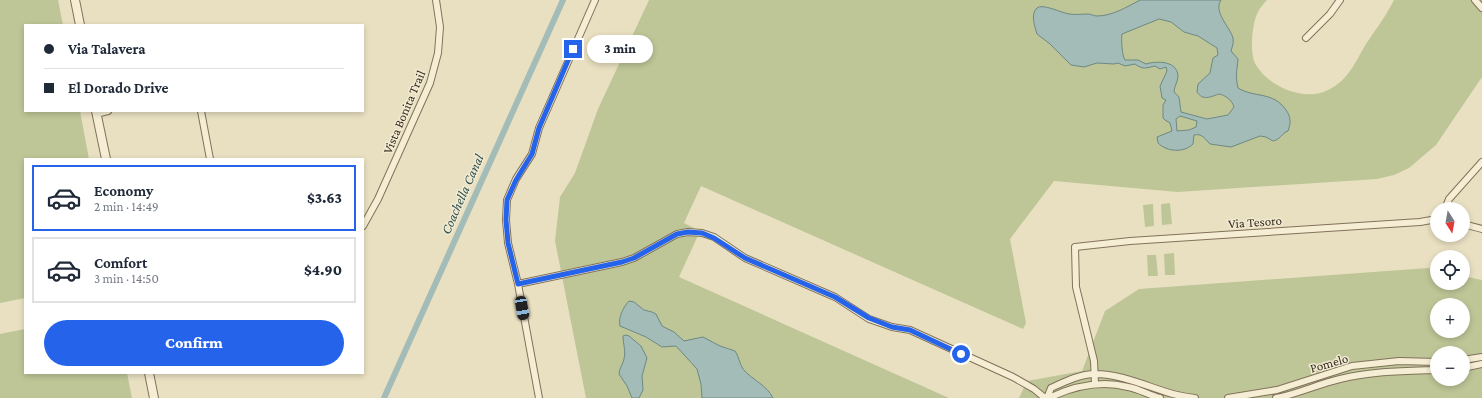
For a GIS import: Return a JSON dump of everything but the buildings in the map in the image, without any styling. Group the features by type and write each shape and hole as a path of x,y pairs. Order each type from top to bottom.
{"street":[{"path":"75,0 80,24"},
{"name":"Vista Bonita Trail","path":"364,224 378,200 430,83 438,53 440,27 436,0"},
{"path":"539,398 518,284 508,243 506,220 507,200 516,180 532,154 539,128 595,0"},
{"path":"1306,38 1330,14 1340,0"},
{"path":"1475,0 1482,8"},
{"path":"96,112 106,158"},
{"path":"201,112 210,158"},
{"path":"1448,202 1482,162"},
{"name":"Via Tesoro","path":"1094,374 1094,361 1076,287 1075,247 1134,240 1430,220"},
{"path":"1470,226 1482,229"},
{"path":"518,284 622,262 634,258 677,234 688,232 702,233 714,238 745,258 835,297 869,318 892,327 910,330 1013,377 1047,398"},
{"path":"1470,359 1482,357"},
{"name":"Pomelo","path":"1228,398 1277,390 1352,366 1386,362 1430,362"},
{"path":"1470,367 1482,364"},
{"name":"Pomelo","path":"1276,398 1361,374 1385,371 1430,370"},
{"path":"149,374 154,398"},
{"path":"1047,398 1051,388 1079,377 1094,374 1109,375 1174,394 1194,398"},
{"path":"1094,374 1095,384"},
{"path":"1047,398 1078,386 1095,384 1109,384 1128,387 1160,398"}],"green space":[{"path":"0,0 58,0 63,24 24,24 24,112 80,112 89,158 24,158 24,298 0,303"},
{"path":"649,0 1267,0 1258,12 1254,23 1252,46 1256,65 1262,73 1278,86 1299,93 1309,94 1328,90 1346,76 1355,64 1394,0 1482,0 1482,77 1436,145 1409,168 1394,175 1377,179 1178,192 1054,181 1010,239 1026,323 1023,329 701,186 684,223 700,231 679,277 949,398 586,398 555,241 560,197 575,173 598,109"},
{"path":"1170,203 1172,224 1162,225 1161,204"},
{"path":"1153,204 1154,226 1145,227 1143,205"},
{"path":"1174,253 1175,275 1165,275 1164,254"},
{"path":"1147,255 1156,255 1158,276 1148,276"},
{"path":"1428,268 1430,268 1430,290 1470,290 1470,277 1482,280 1482,398 1019,398 1027,381 1082,371 1105,311 1139,289"},
{"path":"24,329 24,374 127,374 132,398 0,398 0,334"}],"water":[{"path":"1140,0 1221,0 1219,5 1220,14 1233,38 1231,51 1238,59 1236,76 1238,88 1250,93 1269,97 1281,104 1290,118 1288,131 1273,141 1266,137 1260,136 1231,147 1210,144 1203,137 1194,135 1193,144 1185,149 1171,150 1166,148 1158,143 1157,137 1172,131 1170,123 1163,118 1163,105 1166,100 1162,98 1160,86 1167,71 1166,67 1160,69 1155,66 1145,68 1135,64 1125,66 1118,63 1097,63 1084,67 1071,65 1050,44 1037,34 1034,24 1033,17 1035,11 1040,7 1047,7 1069,14 1103,16 1114,13","holes":["1159,19 1171,22 1184,32 1198,36 1217,48 1218,55 1213,58 1210,73 1198,84 1197,92 1202,97 1210,97 1219,94 1224,95 1232,102 1234,107 1228,115 1207,119 1181,112 1179,97 1174,92 1178,76 1174,67 1170,64 1160,62 1146,64 1138,60 1125,60 1122,47 1122,34","1180,116 1197,121 1196,127 1189,130 1177,131 1176,119"]},
{"path":"629,301 634,302 644,310 656,314 662,326 674,332 684,341 703,337 720,346 735,351 743,369 763,386 773,398 702,398 701,384 697,369 676,346 662,347 646,337 620,326 622,313"},
{"path":"626,335 641,346 647,358 642,376 643,390 639,398 632,398 627,386 619,374 625,356 623,336"}],"waterway":[{"name":"Coachella Canal","path":"384,398 563,0"}],"route":[{"path":"573,49 539,128 532,154 516,180 507,200 506,220 508,243 518,284 608,266 634,258 647,252 667,238 677,234 688,232 702,233 714,238 745,258 835,297 869,318 892,327 910,330 961,354"}]}
